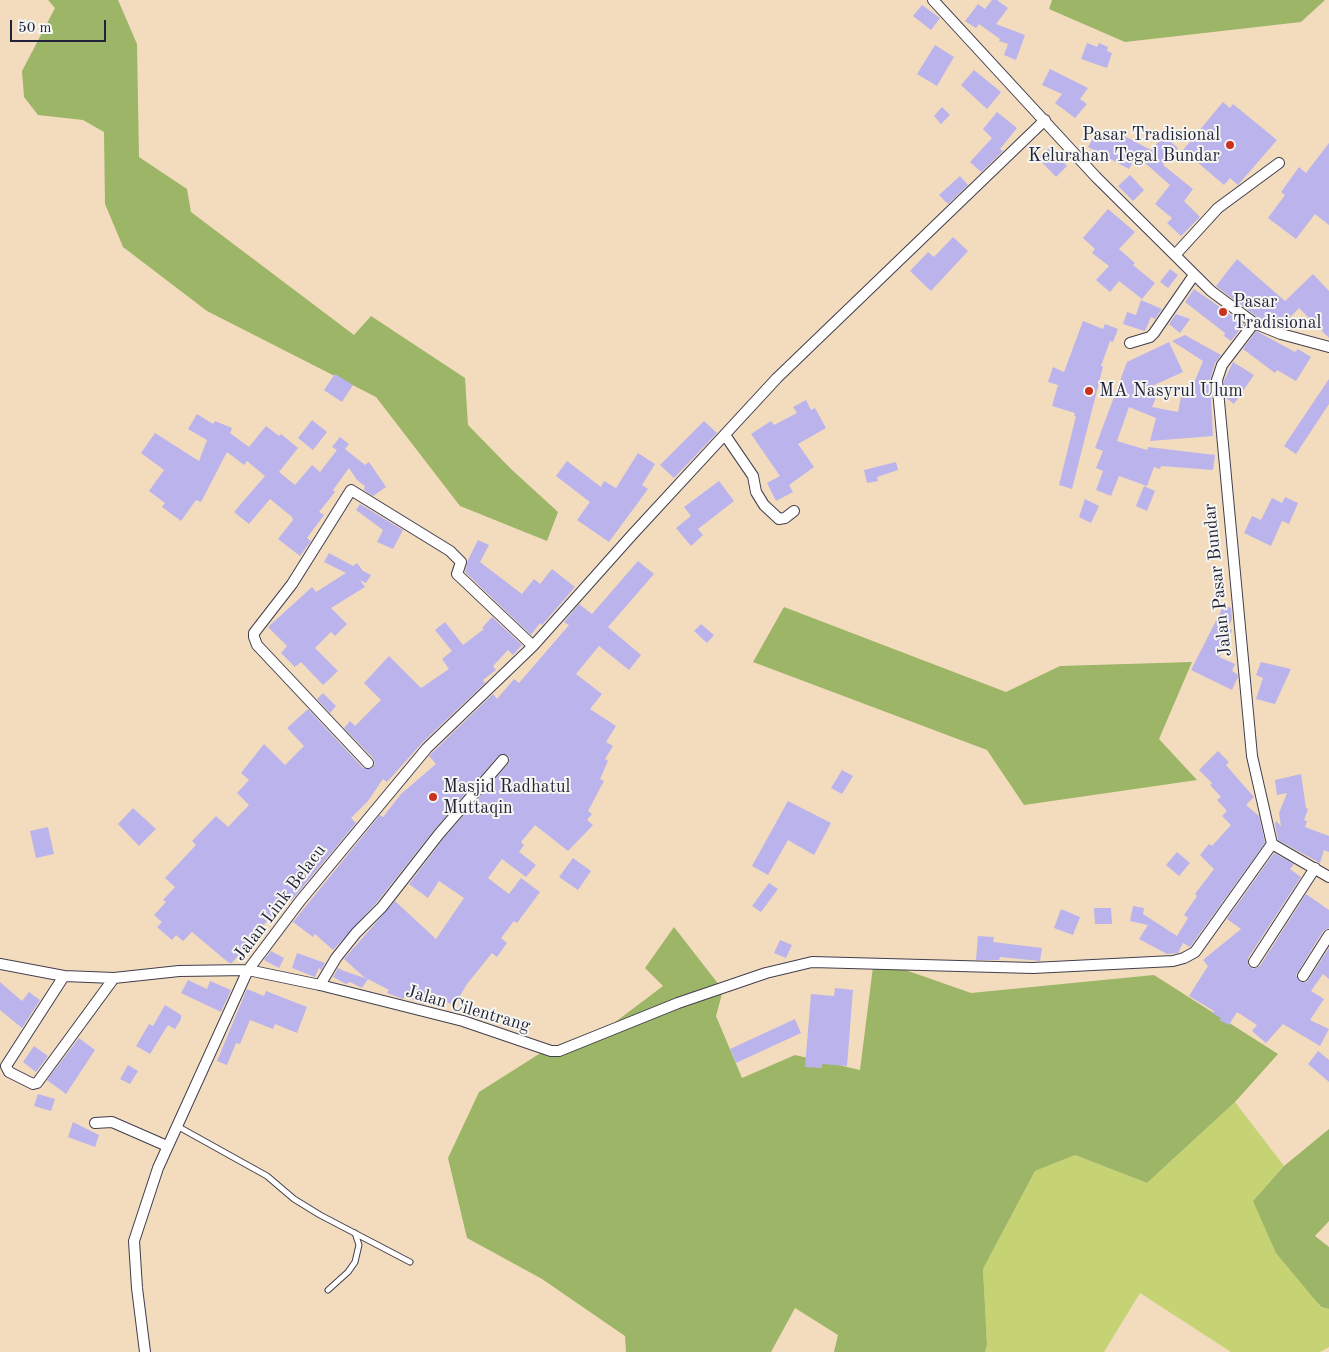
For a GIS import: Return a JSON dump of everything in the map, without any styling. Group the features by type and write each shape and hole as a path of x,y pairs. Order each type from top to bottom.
{"street":[{"path":"933,0 1096,177 1142,225 1176,255 1211,291 1254,323 1281,334 1329,347"},
{"name":"Jalan Link Belacu","path":"145,1352 137,1288 134,1241 144,1204 167,1146 248,970 325,870 427,748 533,646 614,558 632,535 777,378 1045,120"},
{"path":"1176,255 1218,208 1279,163"},
{"path":"1130,344 1150,337 1154,333 1194,275"},
{"name":"Jalan Pasar Bundar","path":"1254,323 1222,365 1217,380 1252,756 1272,844"},
{"path":"725,435 753,476 756,492 764,505 779,519 785,518 794,511"},
{"path":"368,763 257,645 254,637 254,634 292,584 351,490 450,551 461,562 457,574 533,646"},
{"path":"320,985 336,958 356,933 382,907 439,834 502,760"},
{"path":"1272,844 1329,878"},
{"name":"Jalan Cilentrang","path":"0,964 64,976 114,978 179,971 248,970 320,985 463,1021 551,1051 559,1051 678,1003 766,972 819,961 1033,968 1173,961 1184,958 1195,952 1272,844"},
{"path":"1254,962 1315,868"},
{"path":"1303,976 1329,935"},
{"path":"64,976 6,1066 9,1072 33,1084 37,1083 114,978"},
{"path":"95,1123 112,1122 167,1146"}],"lane":[{"path":"176,1126 267,1176 306,1207 410,1262"},
{"path":"328,1290 348,1272 355,1262 359,1245 354,1233"}],"green space":[{"path":"48,0 118,0 137,44 139,157 187,189 191,212 354,335 371,316 465,378 468,425 511,469 558,512 547,541 460,506 376,397 207,311 123,247 105,204 104,132 83,120 38,115 24,97 22,71 55,8"},
{"path":"1052,0 1325,0 1301,22 1125,42 1049,9"},
{"path":"784,607 1006,692 1060,666 1192,662 1159,739 1197,780 1024,805 987,750 753,662"},
{"path":"674,927 723,990 716,1016 742,1078 795,1055 860,1070 874,959 971,993 1154,975 1278,1054 1235,1102 1147,1183 1075,1155 1035,1171 983,1269 987,1345 985,1352 834,1352 838,1335 795,1308 771,1352 626,1352 625,1336 542,1279 467,1238 448,1158 479,1092 547,1049 614,1023 663,986 645,968"},
{"path":"1235,1102 1284,1166 1253,1201 1320,1307 1329,1309 1329,1347 1320,1352 1231,1352 1140,1293 1104,1352 985,1352 987,1345 983,1269 1035,1171 1075,1155 1147,1183"},
{"path":"1329,1129 1329,1221 1315,1236 1329,1247 1329,1309 1321,1307 1276,1253 1253,1201 1284,1166"}],"building":[{"path":"992,0 997,0 1008,8 996,24 1025,35 1016,60 1004,55 1008,44 999,41 1000,39 979,24 976,28 965,21 978,4 985,9"},
{"path":"922,5 940,18 931,30 913,16"},
{"path":"1087,43 1097,47 1099,43 1108,47 1107,51 1112,53 1107,68 1081,59"},
{"path":"935,45 954,57 937,86 917,74"},
{"path":"1050,69 1088,88 1080,99 1087,104 1075,118 1055,103 1062,94 1042,85"},
{"path":"974,70 1001,92 987,109 961,85"},
{"name":"Pasar Tradisional Kelurahan Tegal Bundar","path":"1223,102 1230,108 1233,104 1277,140 1238,185 1230,178 1224,185 1183,150"},
{"path":"942,107 950,115 941,124 934,116"},
{"path":"997,112 1017,128 1000,149 1003,151 981,172 970,162 992,138 983,129"},
{"path":"1098,130 1121,142 1124,136 1151,150 1164,136 1178,148 1163,165 1193,189 1184,201 1200,217 1181,236 1167,223 1172,218 1155,204 1170,185 1136,155 1129,169 1088,147"},
{"path":"1329,143 1329,225 1315,214 1296,239 1268,218 1285,195 1281,192 1299,167 1306,173"},
{"path":"1050,147 1067,166 1056,177 1038,158"},
{"path":"1130,175 1144,190 1133,201 1118,186"},
{"path":"960,176 968,185 948,204 939,195"},
{"path":"1108,209 1135,232 1119,249 1135,263 1133,265 1155,283 1142,299 1119,281 1110,292 1096,280 1109,266 1092,253 1095,249 1083,238"},
{"path":"953,237 968,251 931,291 910,271 928,252 934,257"},
{"path":"1237,259 1285,301 1313,274 1329,291 1329,338 1299,308 1281,327 1257,317 1216,286"},
{"path":"1170,269 1178,275 1168,288 1160,282"},
{"path":"1194,289 1244,324 1231,341 1224,336 1225,333 1185,302"},
{"path":"1141,300 1162,309 1155,319 1151,317 1145,331 1123,324 1127,312 1136,315"},
{"path":"1176,314 1190,319 1180,333 1169,324"},
{"path":"1083,321 1103,329 1105,324 1118,329 1113,342 1110,341 1101,366 1103,367 1072,489 1059,485 1076,416 1074,416 1075,413 1052,406 1058,385 1048,382 1053,367 1064,372"},
{"path":"1256,331 1295,352 1298,349 1311,357 1296,381 1277,370 1275,373 1243,349"},
{"path":"1185,335 1221,355 1215,363 1210,380 1213,436 1150,441 1156,418 1129,407 1117,441 1147,450 1148,447 1215,455 1213,470 1161,466 1160,469 1154,467 1147,486 1119,476 1111,496 1096,490 1103,471 1096,468 1103,451 1095,448 1127,362 1169,342 1183,372 1152,386 1160,388 1152,407 1178,412 1182,392 1190,393 1203,361 1172,341"},
{"path":"1233,362 1254,375 1234,404 1225,397 1224,381"},
{"path":"335,374 353,385 342,402 324,390"},
{"path":"1329,379 1329,404 1296,454 1284,446"},
{"path":"806,400 811,410 815,408 826,428 798,444 814,467 789,485 793,492 776,501 767,483 780,476 751,434 771,421 774,425 797,413 793,407"},
{"path":"197,414 213,424 215,421 232,428 230,433 249,447 266,426 279,436 281,434 298,448 279,472 295,485 312,465 320,472 337,450 332,447 340,437 349,444 345,449 365,465 369,462 386,487 373,496 364,490 365,486 357,480 349,468 333,490 335,492 319,512 324,515 307,538 311,541 300,556 278,539 293,520 292,517 270,499 249,524 234,512 265,476 247,461 244,465 227,452 201,502 196,500 181,521 162,507 165,503 149,491 164,470 141,453 155,433 199,461 207,440 188,429"},
{"path":"312,420 327,432 313,450 298,438"},
{"path":"704,421 717,433 674,478 660,465"},
{"path":"638,453 655,464 642,485 648,489 609,542 577,520 590,502 556,476 567,461 601,487 604,481 616,488"},
{"path":"896,462 898,470 877,477 878,481 867,483 864,470"},
{"path":"719,481 734,501 698,529 703,535 691,546 676,528 691,516 684,507"},
{"path":"1144,486 1155,491 1147,511 1136,506"},
{"path":"1285,497 1298,503 1289,524 1282,521 1271,546 1244,533 1252,516 1261,520 1272,498 1282,503"},
{"path":"1085,499 1099,506 1091,523 1079,517"},
{"path":"360,504 403,530 393,549 377,542 383,530 356,510"},
{"path":"478,540 489,545 480,562 522,594 534,579 540,584 552,569 575,587 531,635 465,572 468,560"},
{"path":"329,553 353,566 357,563 363,571 371,575 366,583 360,580 365,587 331,608 347,624 335,636 331,632 315,648 338,671 323,685 301,662 295,667 281,653 287,646 268,627 312,587 316,592 346,573 324,562"},
{"path":"638,561 654,574 608,627 641,655 629,670 599,646 576,674 602,694 590,709 616,726 606,742 613,746 605,759 608,761 600,779 604,781 588,811 592,814 587,820 593,825 568,851 535,825 521,842 524,845 519,852 536,865 526,877 502,859 488,878 509,894 521,878 540,892 517,923 514,921 501,938 507,943 497,957 492,953 467,984 454,1006 430,992 424,1004 405,996 403,999 387,993 389,990 364,977 344,959 395,901 436,939 464,898 439,881 428,898 409,884 444,838 508,764 510,758 507,755 498,756 434,830 377,902 333,950 315,934 313,937 293,922 380,815 383,817 401,794 436,764 429,756 493,694 497,699 514,679 519,683 569,625 564,622 579,604 592,614"},
{"path":"1224,605 1231,608 1232,619 1228,628 1232,630 1219,657 1235,664 1232,671 1238,677 1232,690 1191,670"},
{"path":"492,617 522,645 513,655 508,650 493,666 496,670 483,680 485,683 422,743 387,782 383,779 368,801 351,818 356,823 291,901 288,899 277,909 232,963 229,963 192,932 183,941 176,935 172,940 157,927 162,922 154,915 166,902 163,900 175,887 165,878 196,845 192,841 216,816 228,827 249,805 237,793 249,780 241,773 264,744 285,765 304,746 287,728 308,709 363,768 372,768 375,764 373,758 344,728 350,721 355,726 381,700 364,683 389,656 421,688 449,669 442,659 452,651 435,630 445,622 463,645 484,629 482,628"},
{"path":"701,624 714,635 707,643 694,631"},
{"path":"1261,662 1291,669 1275,704 1256,699 1263,678 1256,675"},
{"path":"323,693 336,706 330,713 317,699"},
{"path":"1218,751 1229,762 1226,765 1254,797 1246,805 1259,816 1265,843 1190,947 1183,943 1178,953 1167,954 1139,939 1148,925 1130,921 1133,906 1144,908 1143,914 1177,936 1188,918 1184,915 1197,896 1195,894 1214,869 1200,855 1209,844 1212,846 1231,825 1222,816 1227,811 1217,800 1221,797 1210,785 1212,783 1199,770"},
{"path":"842,770 853,776 842,794 831,788"},
{"path":"1301,774 1306,808 1308,809 1304,820 1307,821 1305,827 1329,836 1329,852 1324,850 1320,863 1278,840 1275,824 1276,821 1281,826 1279,813 1287,793 1277,795 1275,780"},
{"path":"788,801 831,823 814,855 788,840 768,875 752,866"},
{"path":"133,808 156,829 139,846 118,824"},
{"path":"48,827 54,854 36,858 30,831"},
{"path":"1177,852 1190,863 1179,876 1166,865"},
{"path":"1274,853 1294,864 1290,869 1301,877 1248,958 1248,965 1253,969 1260,966 1306,894 1329,910 1329,928 1323,931 1296,975 1300,982 1307,982 1329,948 1329,979 1323,974 1311,991 1324,999 1310,1020 1329,1029 1320,1046 1283,1024 1266,1043 1252,1031 1257,1025 1237,1012 1229,1025 1219,1020 1221,1018 1212,1013 1214,1011 1189,996 1208,966 1203,960 1241,929 1227,919"},
{"path":"573,858 591,871 578,890 559,877"},
{"path":"769,883 778,889 761,912 752,906"},
{"path":"1094,908 1111,908 1112,924 1095,924"},
{"path":"1061,909 1080,917 1073,935 1054,928"},
{"path":"978,936 994,937 993,942 1042,948 1040,961 1000,957 999,960 976,960"},
{"path":"780,940 792,945 786,958 774,953"},
{"path":"271,951 284,958 279,968 264,960"},
{"path":"297,953 325,963 321,970 319,968 315,977 292,968"},
{"path":"338,968 368,979 362,988 350,982 346,984 333,977"},
{"path":"188,980 207,989 210,981 231,990 221,1012 181,993"},
{"path":"0,982 22,1001 29,992 40,1000 22,1028 0,1010"},
{"path":"835,988 853,990 847,1066 822,1064 822,1068 805,1067 811,994 834,996"},
{"path":"247,989 264,996 266,991 307,1007 297,1033 275,1024 273,1029 250,1020 240,1044 236,1043 227,1065 217,1061"},
{"path":"165,1005 181,1015 181,1019 175,1029 168,1025 150,1054 136,1046 149,1024 153,1026"},
{"path":"795,1019 801,1033 736,1063 730,1049"},
{"path":"79,1038 95,1050 66,1094 47,1080"},
{"path":"34,1046 48,1056 36,1072 23,1062"},
{"path":"1318,1051 1329,1060 1329,1082 1308,1064"},
{"path":"128,1065 138,1071 130,1084 120,1079"},
{"path":"38,1094 55,1099 51,1111 34,1106"},
{"path":"73,1122 99,1135 95,1147 68,1137"}],"place":[{"name":"Pasar Tradisional Kelurahan Tegal Bundar","path":"1230,145"},
{"name":"Pasar Tradisional","path":"1223,312"},
{"name":"MA Nasyrul Ulum","path":"1089,391"},
{"name":"Masjid Radhatul Muttaqin","path":"433,797"}]}
